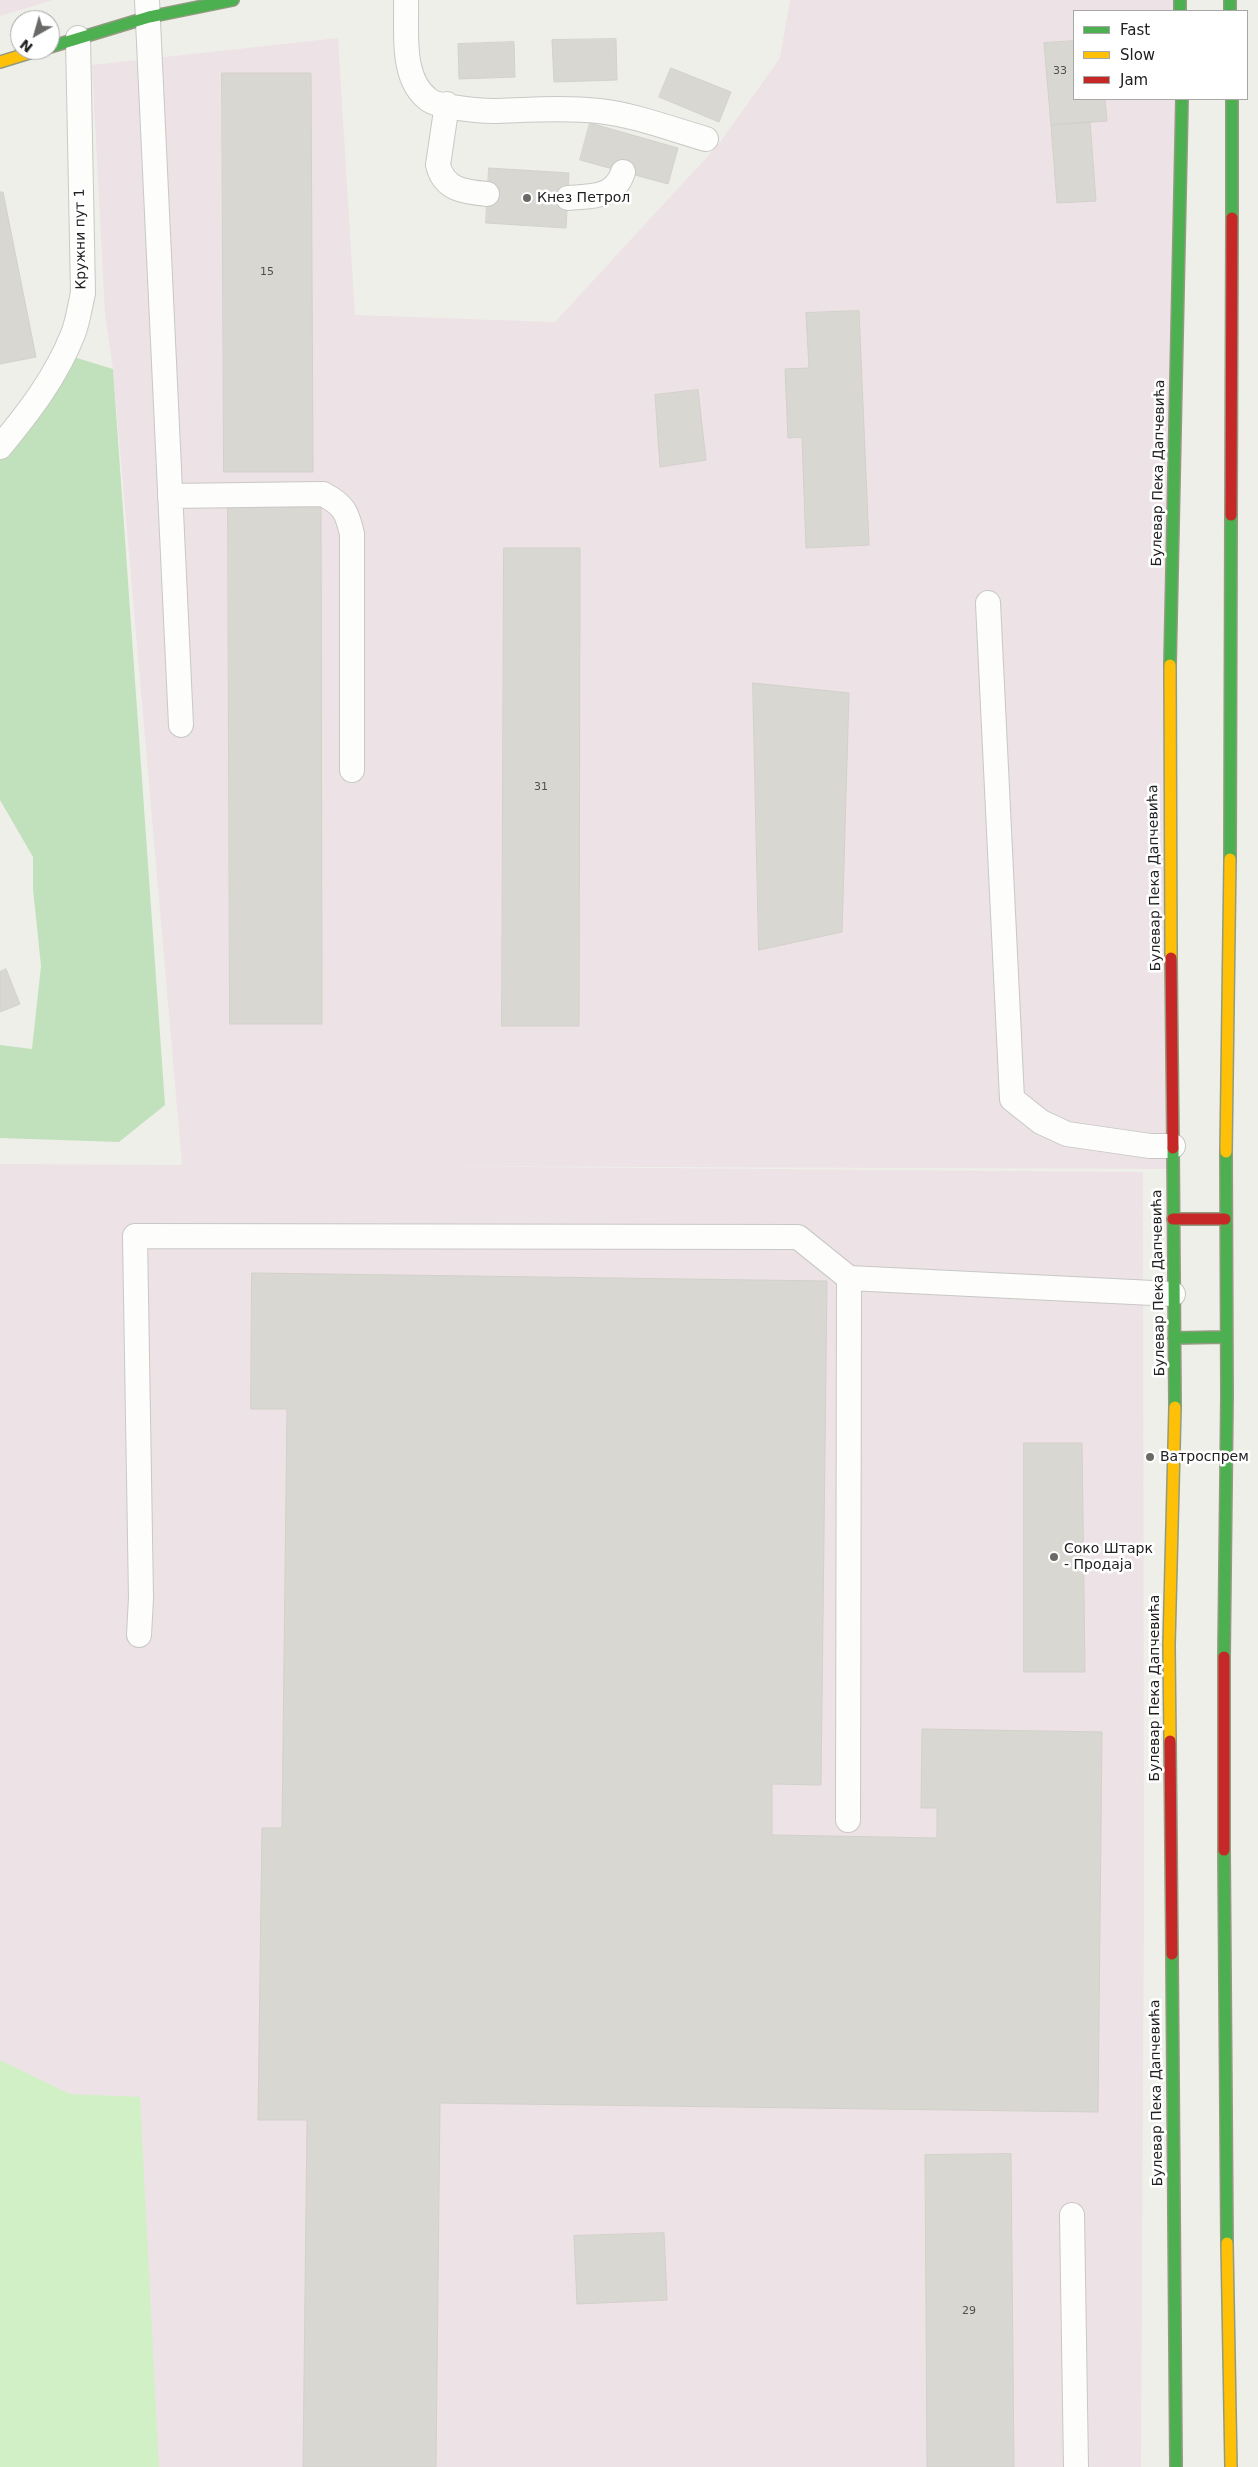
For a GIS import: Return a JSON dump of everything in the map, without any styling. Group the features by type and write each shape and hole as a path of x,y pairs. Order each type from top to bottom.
{"street":[{"path":"60,44 148,8 234,0"},
{"name":"Булевар Пека Дапчевића","path":"1176,2467 1169,1655 1174,1219 1169,710 1182,100"},
{"path":"1231,2467 1227,2293 1223,1687 1227,1395 1225,1219 1230,895 1232,100"},
{"path":"1174,1219 1225,1219"},
{"path":"1174,1338 1225,1337"}],"lane":[{"path":"406,0 409,69 418,87 430,101 478,111 540,109 599,111 636,127 706,139"},
{"path":"148,8 181,725"},
{"name":"Кружни пут 1","path":"0,447 36,403 64,354 74,332 83,293 78,38"},
{"path":"447,104 438,165 440,174 448,183 460,191 487,194"},
{"path":"568,198 603,195 610,192 620,180 623,172"},
{"path":"170,496 323,494 338,502 348,516 352,534 352,770"},
{"path":"988,603 1012,1099 1041,1122 1067,1134 1150,1146 1172,1146"},
{"path":"138,1635 141,1598 136,1236 798,1237 849,1278 1173,1294"},
{"path":"848,1820 849,1278"},
{"path":"1072,2215 1076,2467"}],"shaded area":[{"path":"0,0 53,0 20,10 10,10 10,13 0,16"},
{"path":"790,0 1180,0 1180,10 1073,10 1073,100 1182,100 1172,1169 402,1166 1143,1172 1144,1903 1141,2467 0,2467 0,1164 182,1165 113,369 105,315 92,65 338,38 355,315 555,322 718,145 780,58"}],"green space":[{"path":"64,354 113,369 165,1105 119,1142 0,1138 0,1045 32,1049 41,966 33,889 33,857 0,800 0,447"},
{"path":"0,2060 70,2094 140,2097 159,2467 0,2467"}],"building":[{"path":"616,39 617,80 554,82 552,40"},
{"path":"1073,41 1073,100 1105,100 1107,121 1051,125 1044,43"},
{"path":"514,42 515,77 459,79 458,44"},
{"path":"671,68 731,92 719,122 659,97"},
{"path":"222,73 311,73 313,472 224,472"},
{"path":"1090,122 1096,201 1057,203 1051,125"},
{"path":"590,123 678,148 668,184 580,160"},
{"path":"489,168 569,173 566,228 486,223"},
{"path":"0,192 3,192 36,357 0,364"},
{"path":"859,311 869,545 806,548 802,437 788,438 785,369 809,368 806,313"},
{"path":"698,390 706,460 660,467 655,395"},
{"path":"228,505 321,505 322,1024 230,1024"},
{"path":"504,548 580,548 579,1026 502,1026"},
{"path":"753,683 849,693 842,932 759,950"},
{"path":"6,969 20,1004 0,1012 0,972"},
{"path":"252,1273 827,1281 821,1785 772,1784 772,1835 937,1838 937,1808 921,1808 922,1729 1102,1732 1098,2112 440,2103 436,2467 303,2467 307,2120 258,2120 262,1828 282,1828 287,1409 251,1409"},
{"name":"Соко Штарк - Продаја","path":"1024,1443 1082,1443 1085,1672 1024,1672"},
{"path":"1011,2154 1014,2467 927,2467 925,2155"},
{"path":"664,2233 667,2300 577,2304 574,2236"}],"traffic: fast":[{"path":"60,44 149,17 233,0"},
{"path":"1180,0 1180,10"},
{"path":"1230,0 1230,10"},
{"path":"1170,665 1182,100"},
{"path":"1232,100 1232,218"},
{"path":"1230,859 1231,515"},
{"path":"1173,1148 1175,1407"},
{"path":"1224,1657 1227,1395 1226,1152"},
{"path":"1174,1338 1225,1337"},
{"path":"1224,1850 1227,2243"},
{"path":"1172,1954 1176,2467"}],"traffic: slow":[{"path":"0,62 10,59"},
{"path":"1170,665 1171,958"},
{"path":"1226,1152 1230,859"},
{"path":"1170,1741 1169,1645 1175,1407"},
{"path":"1227,2243 1231,2467"}],"traffic: jam":[{"path":"1231,515 1232,218"},
{"path":"1171,958 1173,1148"},
{"path":"1173,1219 1225,1219"},
{"path":"1224,1657 1224,1850"},
{"path":"1170,1741 1172,1954"}],"place":[{"name":"Кнез Петрол","path":"527,198"},
{"name":"Ватроспрем","path":"1150,1457"},
{"name":"Соко Штарк - Продаја","path":"1054,1557"}]}
